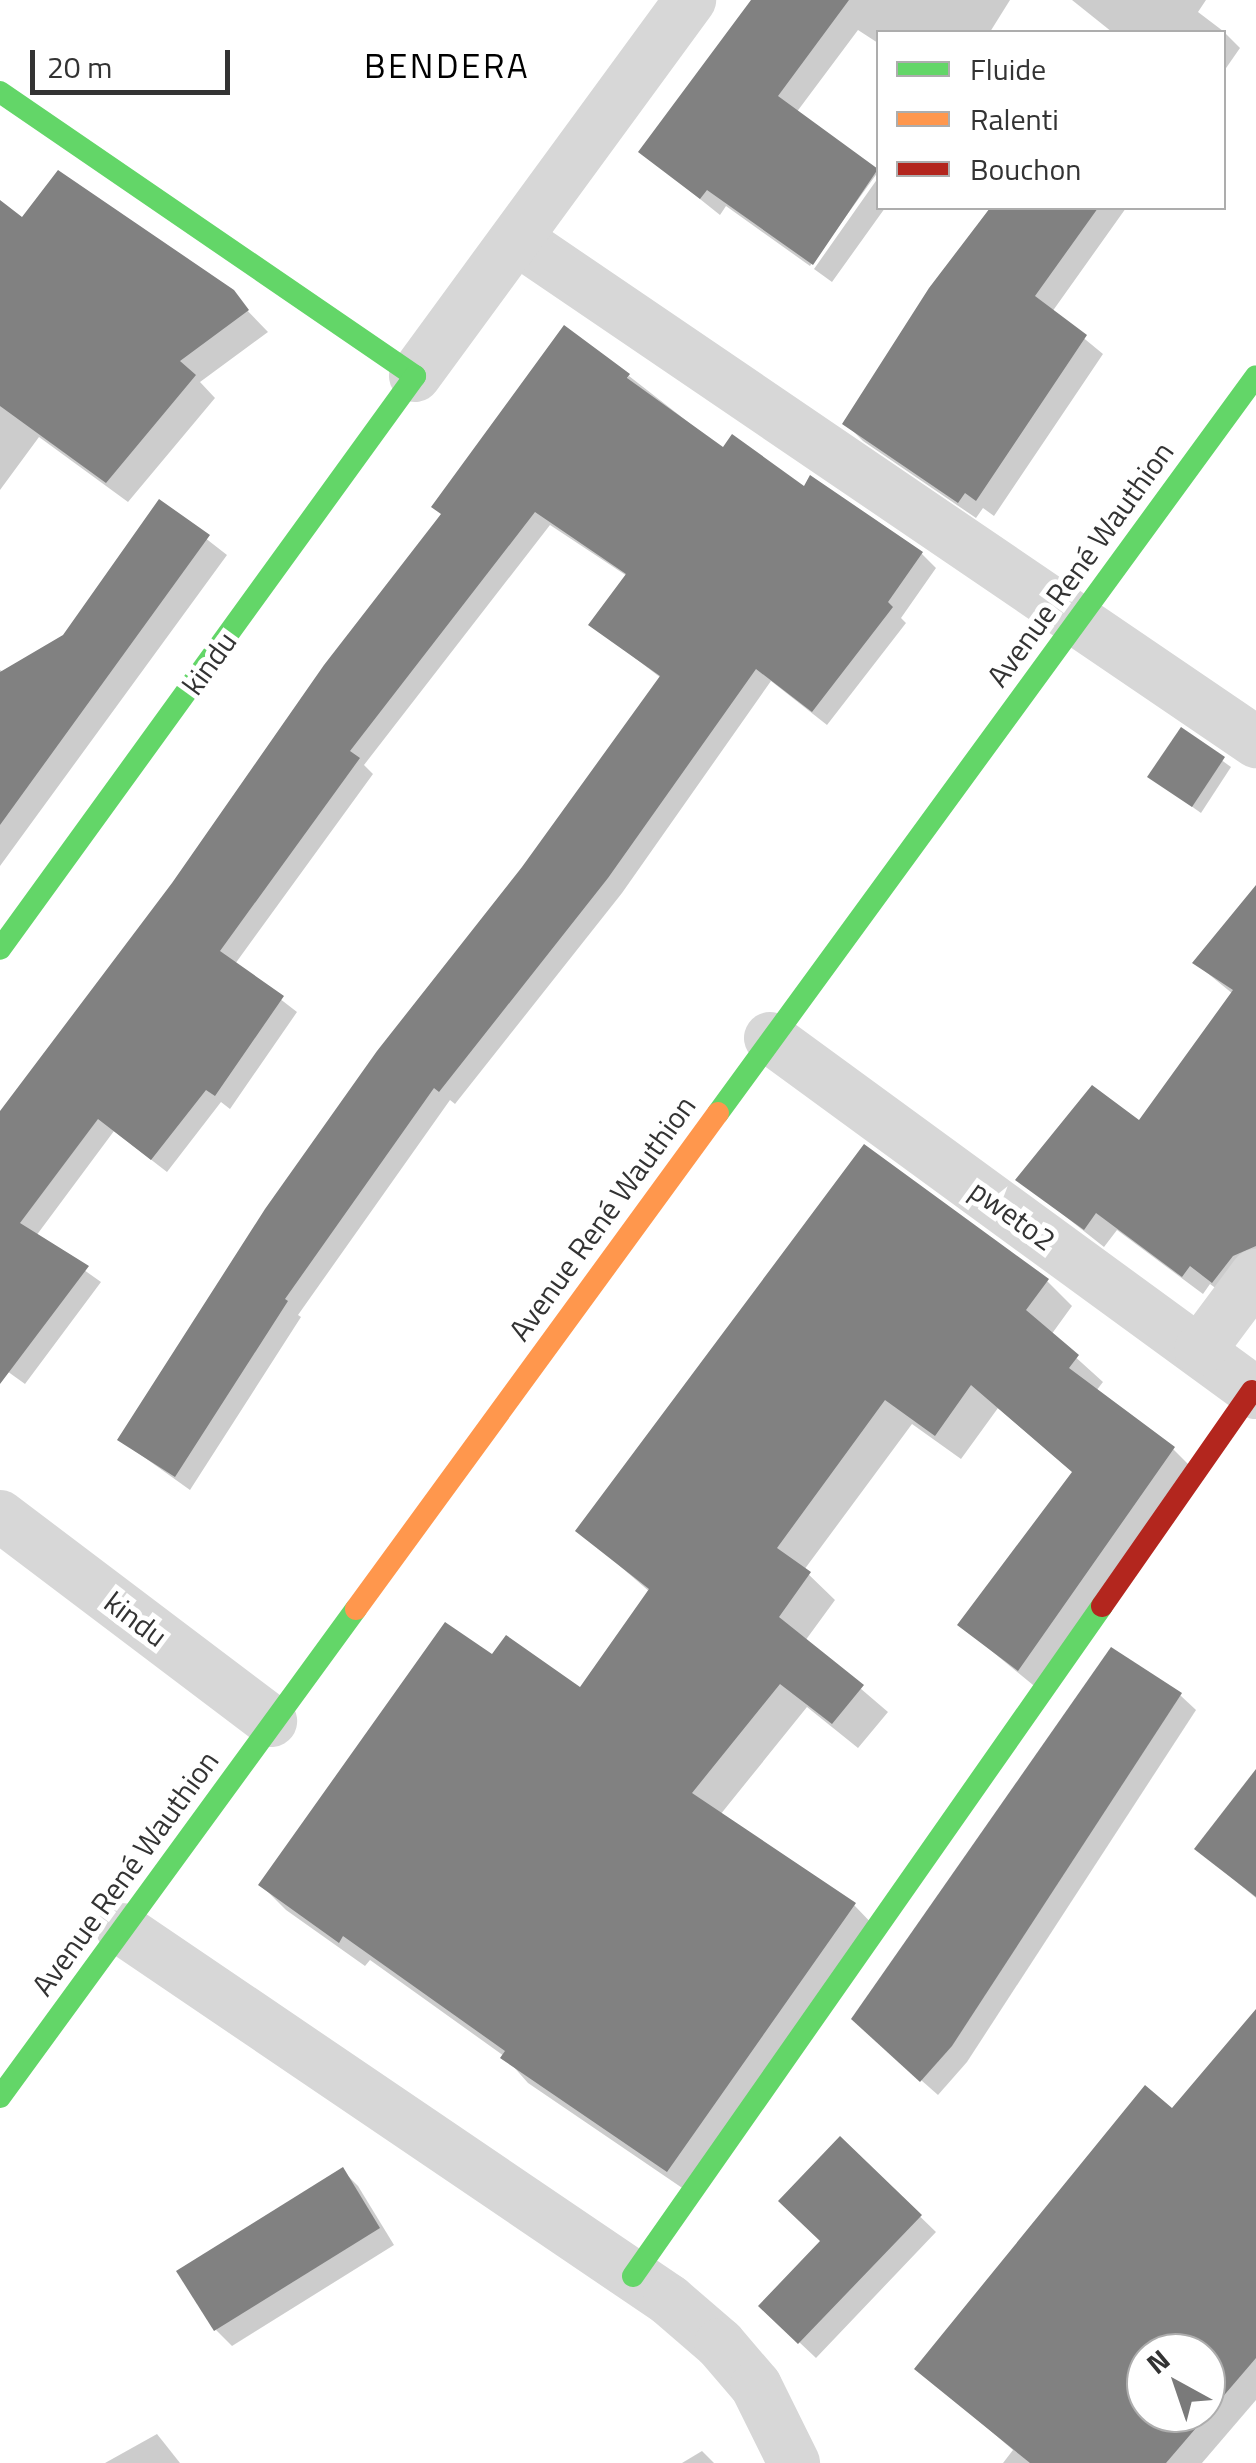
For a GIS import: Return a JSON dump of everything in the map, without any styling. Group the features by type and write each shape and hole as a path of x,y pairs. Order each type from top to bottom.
{"street":[{"name":"kindu","path":"0,949 690,0"},
{"path":"0,92 415,376"},
{"path":"518,240 1256,742"},
{"name":"Avenue René Wauthion","path":"0,2098 1256,376"},
{"name":"pweto2","path":"770,1038 1254,1392"},
{"path":"1200,1350 1256,1275"},
{"path":"633,2276 1254,1392"},
{"name":"kindu","path":"0,1516 272,1722"},
{"path":"122,1929 633,2276 720,2344 756,2386 794,2463"}],"building":[{"path":"751,0 849,0 778,96 876,168 813,265 707,190 700,199 638,152"},
{"path":"58,170 234,290 249,310 180,361 196,375 106,483 0,406 0,200 22,217"},
{"path":"988,210 1097,210 1035,296 1087,335 976,501 965,493 958,503 842,424 929,288"},
{"path":"564,325 630,374 627,378 723,447 732,434 804,486 810,475 923,552 888,602 893,607 812,712 756,669 608,878 439,1092 434,1088 285,1299 288,1301 175,1477 117,1440 265,1209 377,1051 522,867 660,676 588,625 626,574 535,512 350,751 360,758 220,951 284,996 215,1096 206,1090 151,1160 98,1119 20,1223 89,1266 0,1384 0,1111 172,883 324,665 441,514 431,507"},
{"path":"159,499 210,535 0,825 0,672 63,635"},
{"path":"1181,727 1225,757 1192,807 1147,777"},
{"path":"1256,885 1256,1246 1233,1256 1212,1283 1190,1266 1182,1277 1096,1213 1084,1230 1015,1180 1092,1085 1139,1120 1233,990 1192,963"},
{"path":"864,1144 1049,1279 1026,1310 1079,1355 1069,1368 1175,1447 1018,1671 957,1625 1072,1472 971,1385 935,1436 885,1400 777,1548 811,1572 779,1617 864,1685 832,1724 780,1684 692,1793 856,1903 667,2172 500,2058 505,2051 343,1936 339,1943 258,1885 445,1622 492,1654 506,1635 580,1687 649,1589 575,1531"},
{"path":"1111,1647 1182,1693 952,2046 920,2082 851,2019"},
{"path":"1256,1769 1256,1897 1194,1849"},
{"path":"1256,2009 1256,2358 1226,2393 1226,2333 1126,2333 1126,2433 1192,2433 1166,2463 1030,2463 914,2369 1145,2085 1172,2108"},
{"path":"840,2136 922,2215 798,2344 758,2306 820,2241 778,2201"},
{"path":"343,2167 380,2228 214,2331 176,2271"}],"traffic: fast":[{"path":"0,92 415,376 0,949"},
{"path":"718,1113 1256,376"},
{"path":"633,2276 1102,1606"},
{"path":"0,2097 356,1609"}],"traffic: slow":[{"path":"356,1609 718,1113"}],"traffic: jam":[{"path":"1102,1606 1252,1391"}],"district":[{"name":"BENDERA","path":"447,65"}]}
